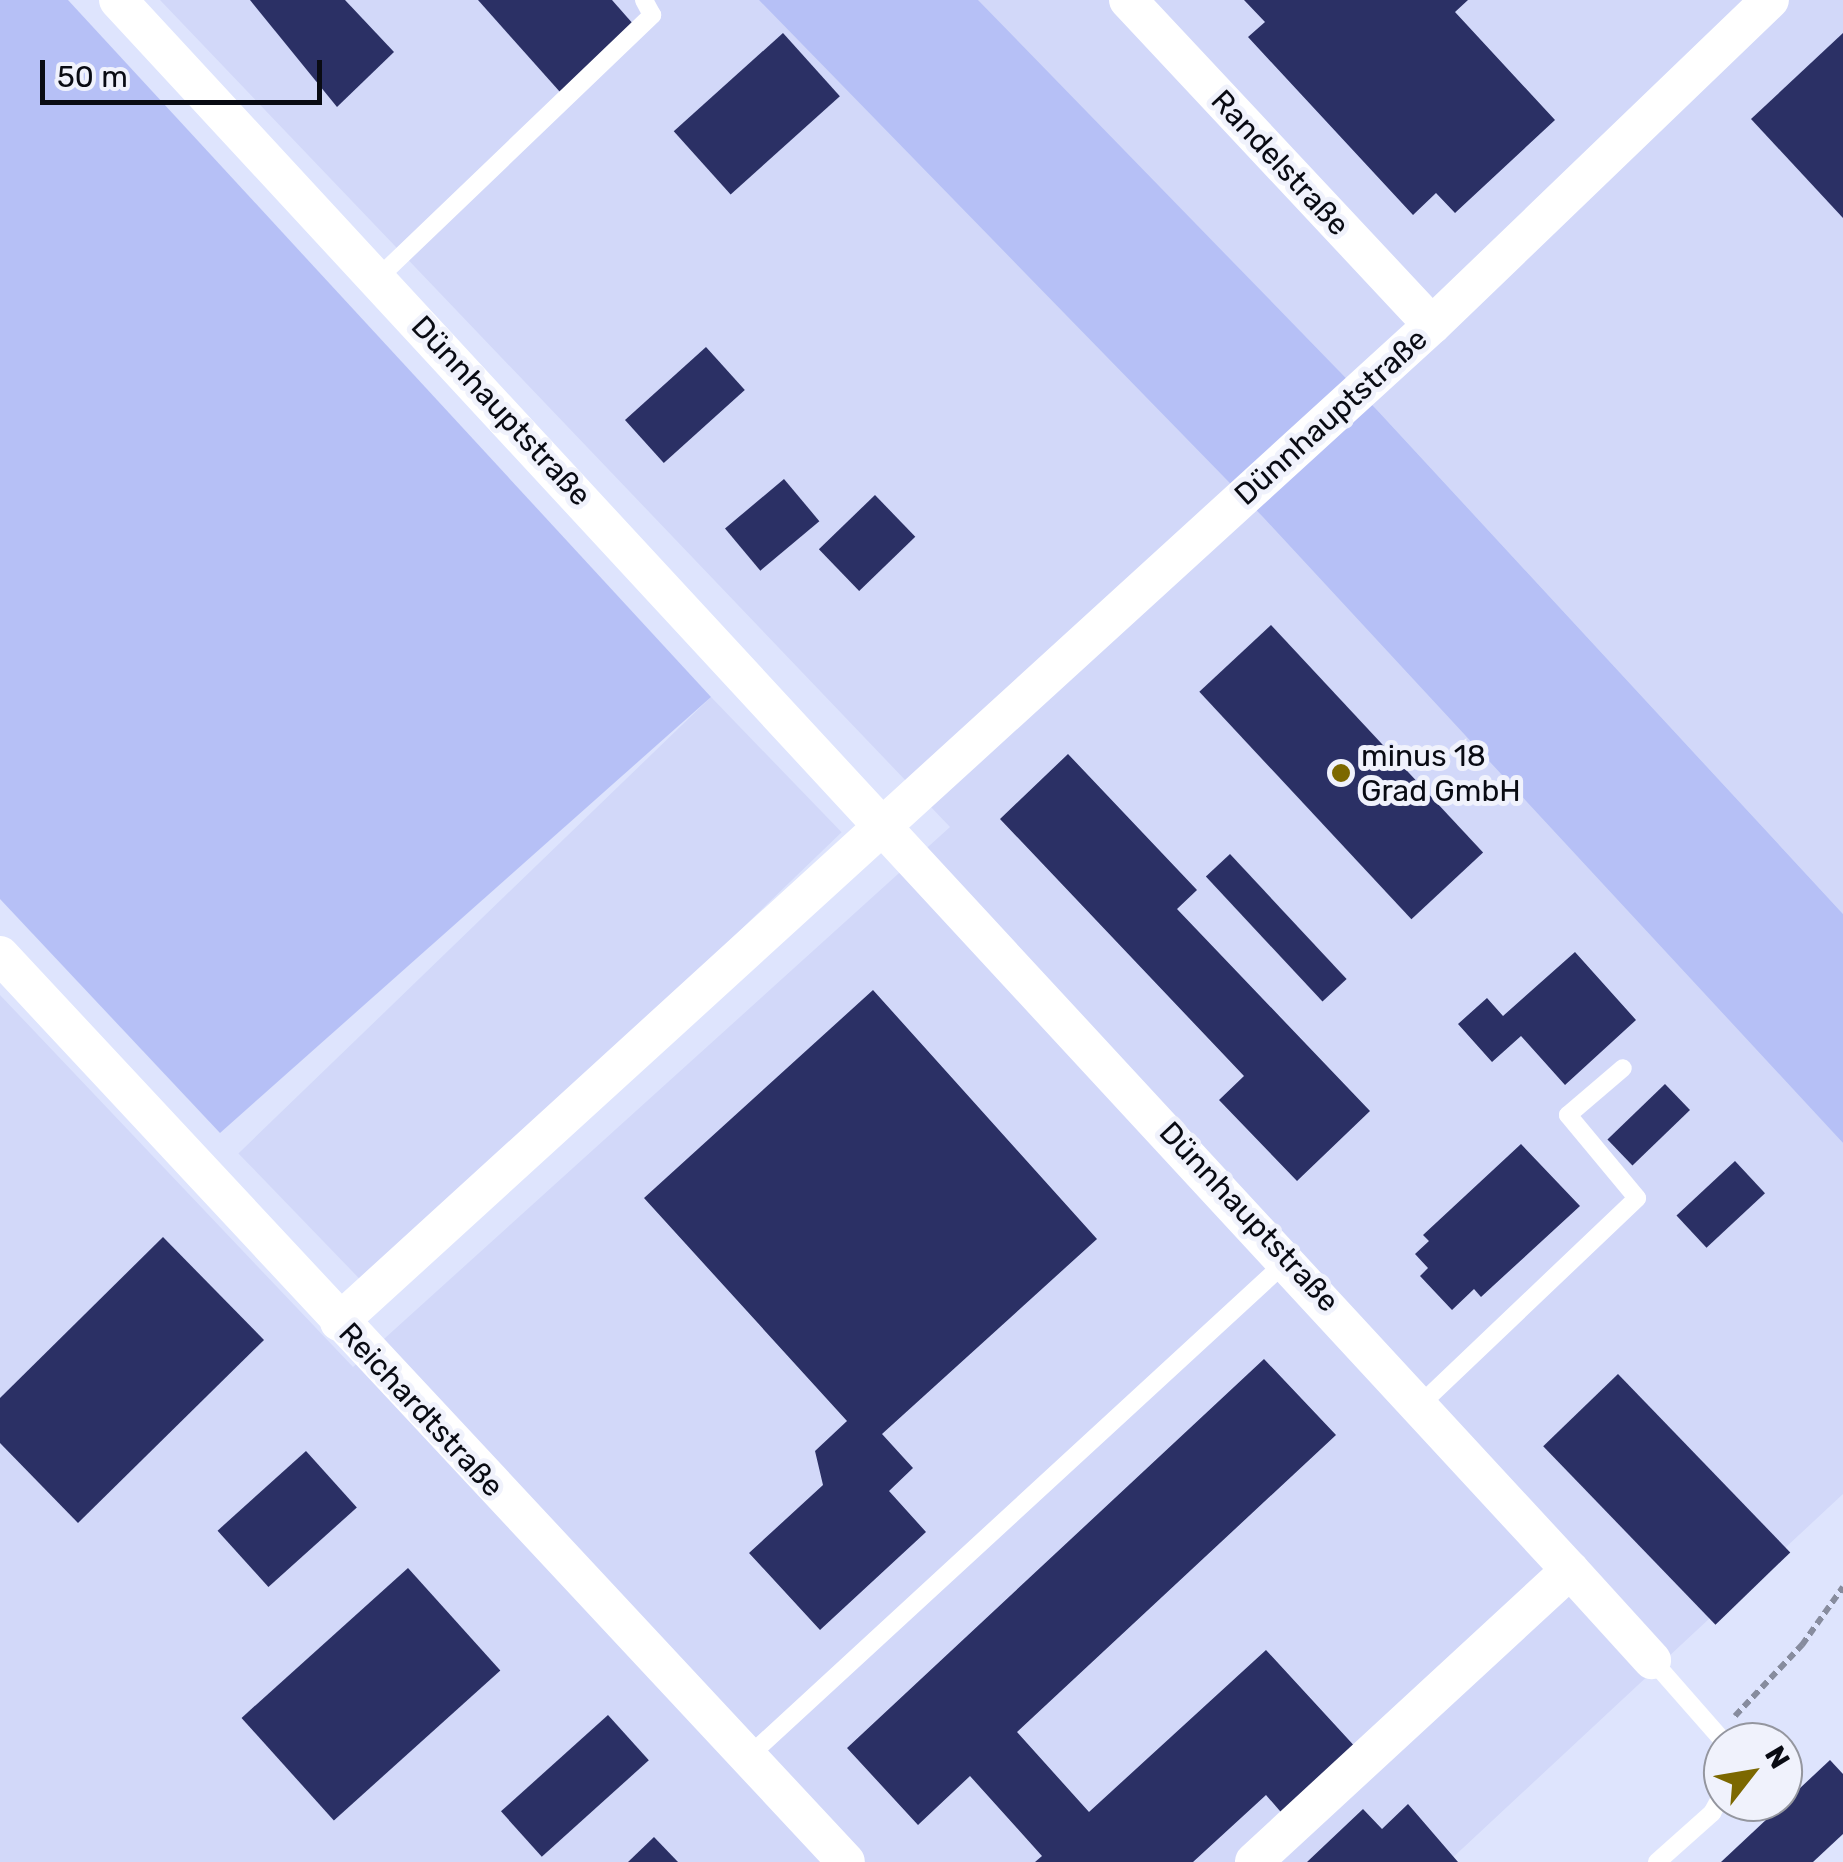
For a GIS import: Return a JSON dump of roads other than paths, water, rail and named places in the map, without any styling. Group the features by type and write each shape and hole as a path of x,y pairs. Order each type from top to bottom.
{"street":[{"name":"Dünnhauptstraße","path":"118,0 1422,1403 1652,1660"},
{"name":"Randelstraße","path":"1128,0 1432,326"},
{"name":"Dünnhauptstraße","path":"339,1322 1432,326 1770,0"},
{"name":"Reichardtstraße","path":"0,954 846,1862"},
{"path":"1254,1862 1570,1570"}],"lane":[{"path":"378,278 652,15 644,0"},
{"path":"1422,1403 1637,1198 1568,1115 1623,1068"},
{"path":"748,1756 1289,1260"},
{"path":"1652,1660 1709,1722"},
{"path":"1658,1862 1703,1821"}],"place":[{"name":"minus 18 Grad GmbH","path":"1341,773"}]}
